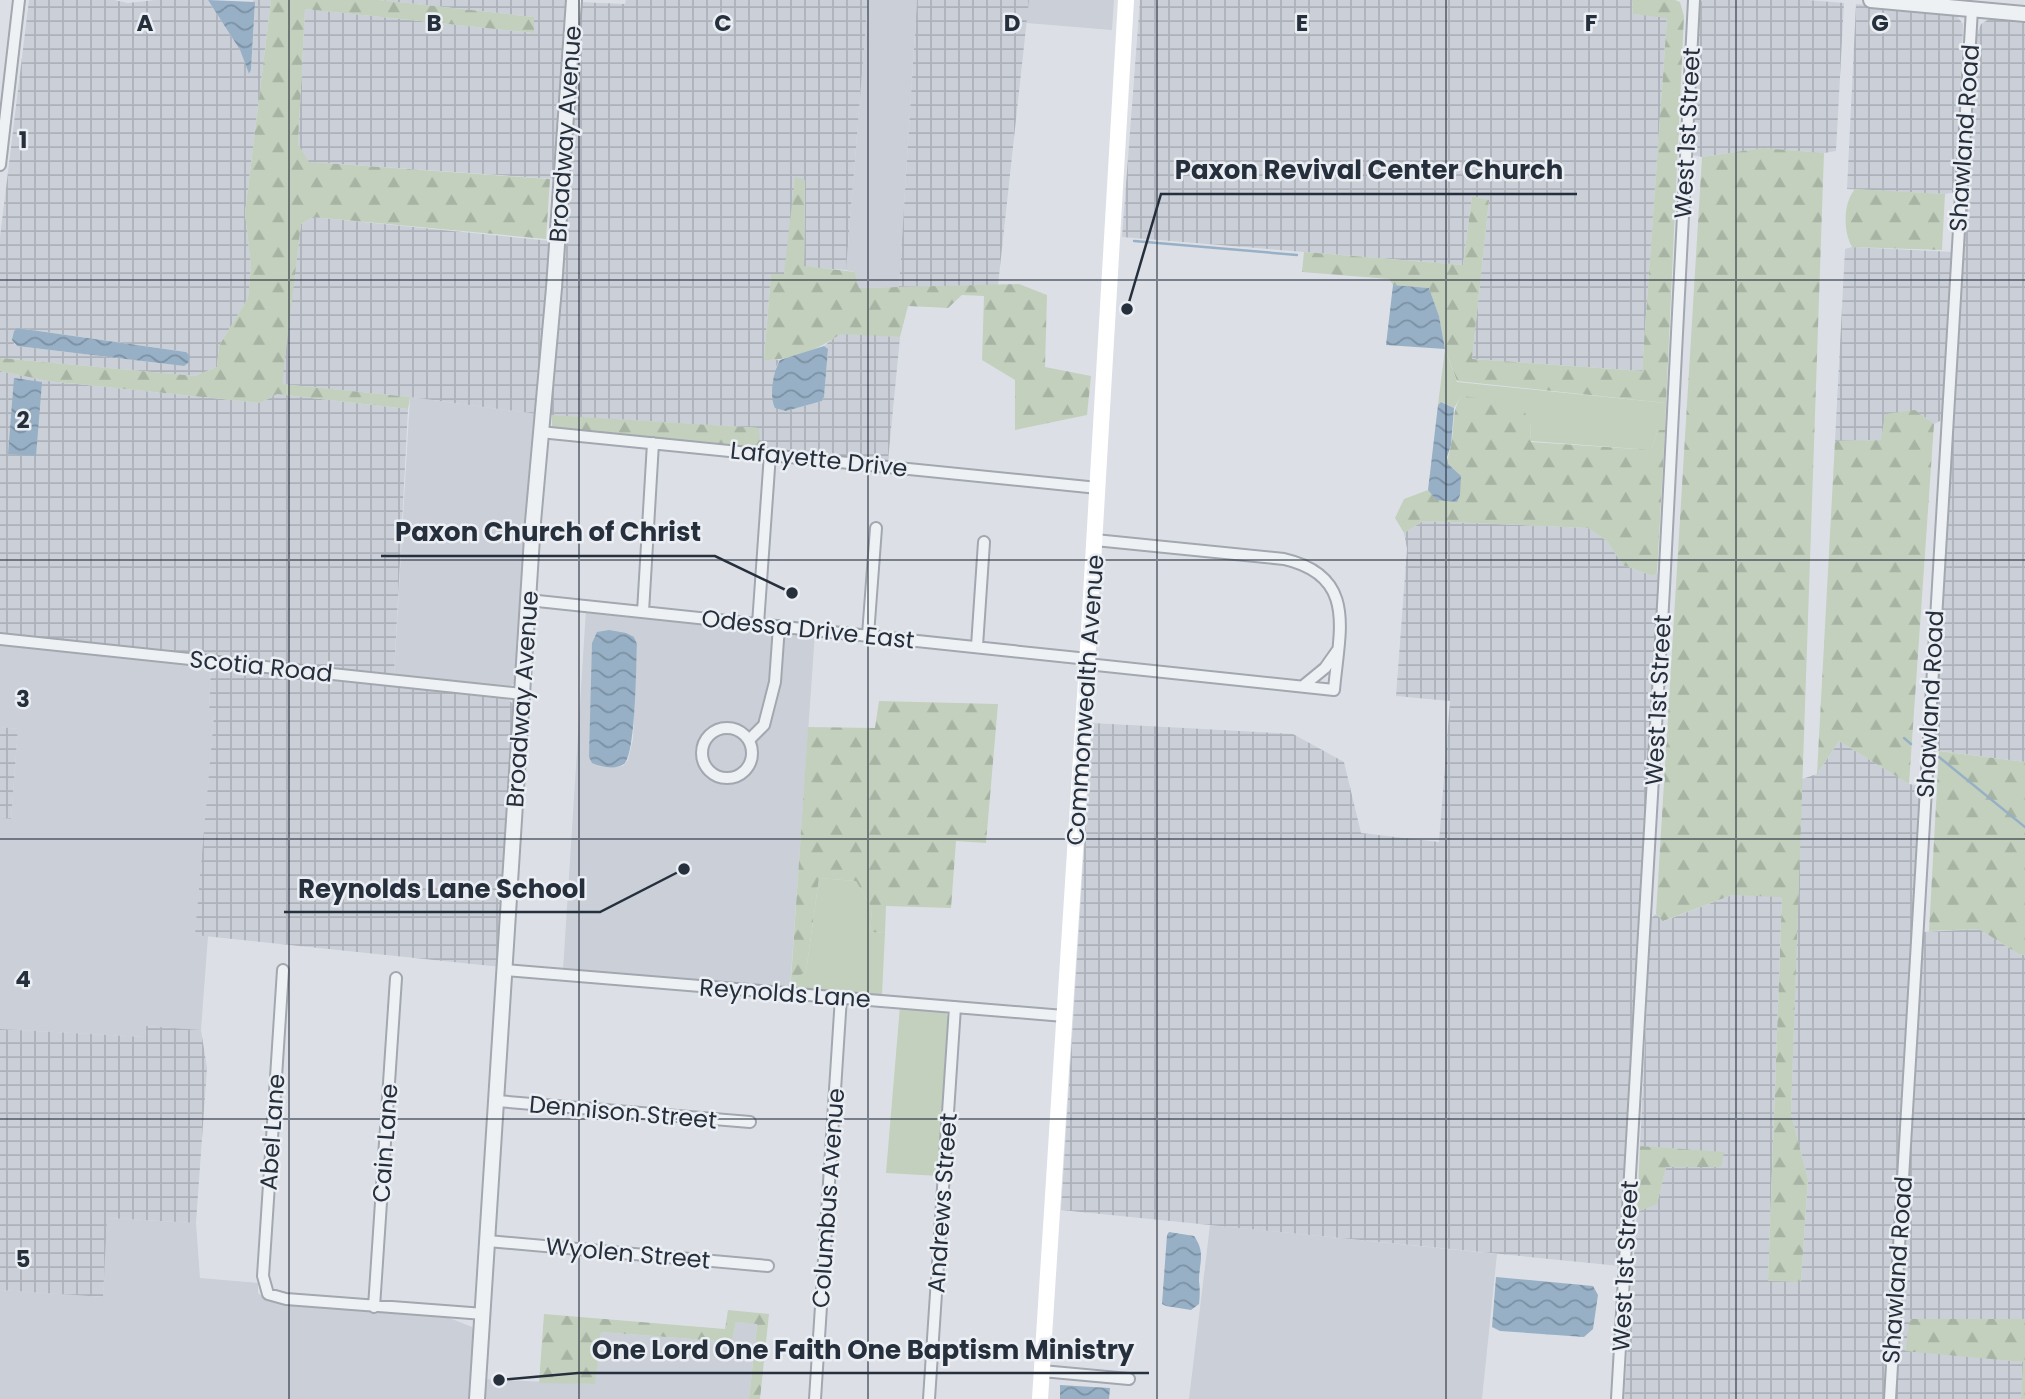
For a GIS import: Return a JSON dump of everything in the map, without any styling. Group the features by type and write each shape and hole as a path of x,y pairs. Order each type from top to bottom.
{"main road":[{"name":"Commonwealth Avenue","path":"1040,1399 1088,662 1126,0"}],"street":[{"path":"0,165 19,0"},
{"name":"Broadway Avenue","path":"478,1399 528,600 574,0"},
{"name":"West 1st Street","path":"1617,1399 1664,588 1694,0"},
{"path":"1871,0 2025,14"},
{"name":"Shawland Road","path":"1890,1399 1972,9"},
{"name":"Lafayette Drive","path":"540,432 1098,488"},
{"path":"643,612 653,443"},
{"path":"758,624 770,454"},
{"path":"868,635 876,528"},
{"path":"1095,540 1284,559 1301,563 1323,575 1337,597 1340,617 1337,651 1325,668 1303,686"},
{"path":"977,646 984,542"},
{"name":"Odessa Drive East","path":"528,600 977,646 1088,662 1334,690 1337,651"},
{"path":"749,740 764,725 775,682 779,626"},
{"name":"Scotia Road","path":"0,639 522,694"},
{"path":"727,728 735,729 749,740 753,754 751,763 740,775 723,778 708,769 704,762 703,746 712,733 727,728"},
{"name":"Abel Lane","path":"283,970 263,1276 268,1294 374,1307"},
{"name":"Reynolds Lane","path":"505,970 1064,1016"},
{"name":"Cain Lane","path":"374,1307 396,978"},
{"name":"Columbus Avenue","path":"815,1399 841,997"},
{"name":"Andrews Street","path":"929,1399 955,1007"},
{"name":"Dennison Street","path":"497,1101 750,1122"},
{"name":"Wyolen Street","path":"488,1241 768,1266"},
{"path":"374,1307 484,1314"},
{"path":"1042,1371 1129,1379"}],"shaded area":[{"path":"29,0 114,0 128,3 208,0 240,50 249,74 255,8 253,0 271,0 245,213 251,267 248,298 219,346 217,367 195,376 0,358 0,237","holes":["17,328 186,352 184,366 14,344"]},
{"path":"379,0 569,0 556,179 308,162 298,144 305,9 533,33 534,17"},
{"path":"626,0 868,0 846,270 804,267 805,180 784,274 771,274 764,359 780,360 776,367 786,411 822,401 828,350 824,346 840,333 900,337 888,461 760,448 758,428 546,415 579,2 625,4"},
{"path":"868,0 917,0 899,287 858,288 855,272 846,270"},
{"path":"917,0 1029,0 998,285 899,287"},
{"path":"1029,0 1114,0 1112,30 1026,23"},
{"path":"1140,0 1632,0 1633,14 1667,17 1642,371 1472,359 1489,200 1472,196 1463,265 1122,237"},
{"path":"1702,0 1808,0 1844,3 1836,151 1824,153 1763,148 1702,157 1692,155 1699,4"},
{"path":"1856,4 1946,12 1957,16 1963,24 1956,192 1945,194 1847,189"},
{"path":"1994,16 2025,19 2025,762 1933,750 1977,34 1981,24"},
{"path":"313,217 551,241 537,414 410,397 281,384 301,224"},
{"path":"1852,247 1953,252 1944,419 1934,424 1915,410 1881,440 1835,441 1845,249"},
{"path":"0,371 48,381 260,403 277,394 408,409 394,675 0,634"},
{"path":"410,397 537,414 518,674 515,683 509,687 394,675"},
{"path":"1423,521 1588,528 1607,541 1623,565 1653,576 1657,573 1660,575 1620,1266 1061,1210 1092,723 1293,734 1344,762 1361,833 1439,842 1450,701 1396,696 1407,549 1404,533"},
{"path":"586,610 815,633 790,989 563,970","holes":["634,637 637,644 633,739 628,760 623,766 598,765"]},
{"path":"0,644 211,665 209,713 214,714 196,935 208,936 201,1030 146,1026 145,1037 0,1029 0,818 11,819 18,729 0,727"},
{"path":"211,665 491,696 509,700 513,704 515,710 501,967 195,935 214,715 209,714"},
{"path":"0,727 18,729 11,819 0,818"},
{"path":"1839,741 1909,784 1921,786 1886,1399 1624,1399 1637,1212 1657,1203 1666,1167 1720,1167 1723,1153 1640,1146 1651,918 1656,914 1664,921 1732,895 1782,896 1768,1280 1801,1282 1808,1179 1791,1114 1802,779 1817,774"},
{"path":"1979,929 2025,955 2025,1319 1911,1319 1905,1350 2024,1362 2021,1399 1896,1399 1924,932"},
{"path":"146,1026 201,1030 207,1068 196,1223 107,1218 103,1297 0,1290 0,1029 145,1037"},
{"path":"106,1218 196,1223 200,1278 258,1283 258,1293 265,1299 447,1317 472,1327 476,1336 472,1399 0,1399 0,1290 103,1297"},
{"path":"1210,1225 1497,1254 1482,1399 1189,1399"},
{"path":"736,1322 757,1323 749,1399 482,1399 483,1379 594,1384 601,1332 732,1342"}],"green space":[{"path":"271,0 379,0 534,17 534,33 305,9 298,144 309,162 550,179 546,239 313,217 301,224 282,384 410,397 408,409 277,394 260,403 48,381 0,371 0,358 195,376 217,367 219,346 248,298 251,267 245,213"},
{"path":"1632,0 1675,0 1680,2 1684,16 1666,403 1457,381 1445,349 1439,316 1429,288 1393,285 1389,279 1302,272 1304,252 1463,265 1472,196 1489,200 1472,359 1642,371 1667,18 1633,14"},
{"path":"1763,148 1824,153 1791,1114 1808,1179 1801,1282 1768,1281 1782,897 1732,895 1663,921 1656,914 1702,157"},
{"path":"795,177 805,180 804,266 855,272 859,288 1019,284 1047,295 1045,367 1091,376 1087,415 1015,430 1015,380 982,360 984,296 962,295 948,308 908,306 900,337 840,334 804,353 764,360 771,274 784,274"},
{"path":"1855,189 1945,194 1942,250 1852,247 1847,233 1846,209"},
{"path":"1445,349 1457,382 1666,403 1665,430 1658,430 1651,450 1531,441 1530,420 1461,396 1454,408 1442,402 1438,405"},
{"path":"1461,396 1517,402 1530,420 1531,442 1651,450 1658,430 1665,430 1657,573 1653,576 1623,565 1607,541 1588,528 1423,521 1404,533 1395,518 1404,499 1428,490 1436,500"},
{"path":"1915,410 1934,424 1909,784 1839,741 1817,774 1835,441 1881,440 1885,414"},
{"path":"552,415 759,428 760,448 557,431 552,428"},
{"path":"879,701 998,704 986,843 956,841 951,908 886,906 885,933 870,932 872,909 856,881 819,878 806,972 791,980 808,727 875,728"},
{"path":"1939,751 2025,762 2025,955 1979,929 1929,931"},
{"path":"819,878 856,881 872,909 870,932 885,933 882,995 790,989 791,980 806,972"},
{"path":"900,1006 944,1009 950,1020 939,1176 886,1173"},
{"path":"1640,1146 1724,1152 1721,1167 1666,1167 1657,1204 1637,1212"},
{"path":"728,1310 769,1314 760,1399 749,1399 757,1324 736,1322 732,1342 601,1332 595,1384 539,1383 544,1314 725,1329"},
{"path":"1910,1319 2025,1319 2025,1399 2021,1399 2023,1362 1905,1351"}],"water":[{"path":"208,0 255,2 249,74 240,50"},
{"path":"1393,285 1429,288 1439,316 1445,349 1386,345"},
{"path":"17,328 186,352 190,356 184,366 17,346 12,340"},
{"path":"824,346 828,349 822,401 786,411 775,408 773,384 780,360"},
{"path":"14,378 42,382 36,456 8,454"},
{"path":"1441,402 1454,408 1451,445 1447,457 1448,464 1461,476 1457,502 1436,500 1428,490 1438,405"},
{"path":"609,630 634,637 637,644 635,708 628,757 621,766 604,767 592,763 589,757 592,643 597,632"},
{"path":"1169,1232 1194,1236 1200,1248 1199,1304 1191,1310 1162,1304"},
{"path":"1496,1277 1593,1286 1598,1295 1593,1329 1584,1337 1500,1331 1492,1327"},
{"path":"1060,1385 1110,1388 1109,1399 1060,1399"}],"waterway":[{"path":"1134,241 1297,255"},
{"path":"1904,738 1911,744"},
{"path":"1939,757 2025,827"}],"place":[{"name":"Paxon Revival Center Church","path":"1127,309"},
{"name":"Paxon Church of Christ","path":"792,593"},
{"name":"Reynolds Lane School","path":"684,869"},
{"name":"One Lord One Faith One Baptism Ministry","path":"499,1380"}]}
